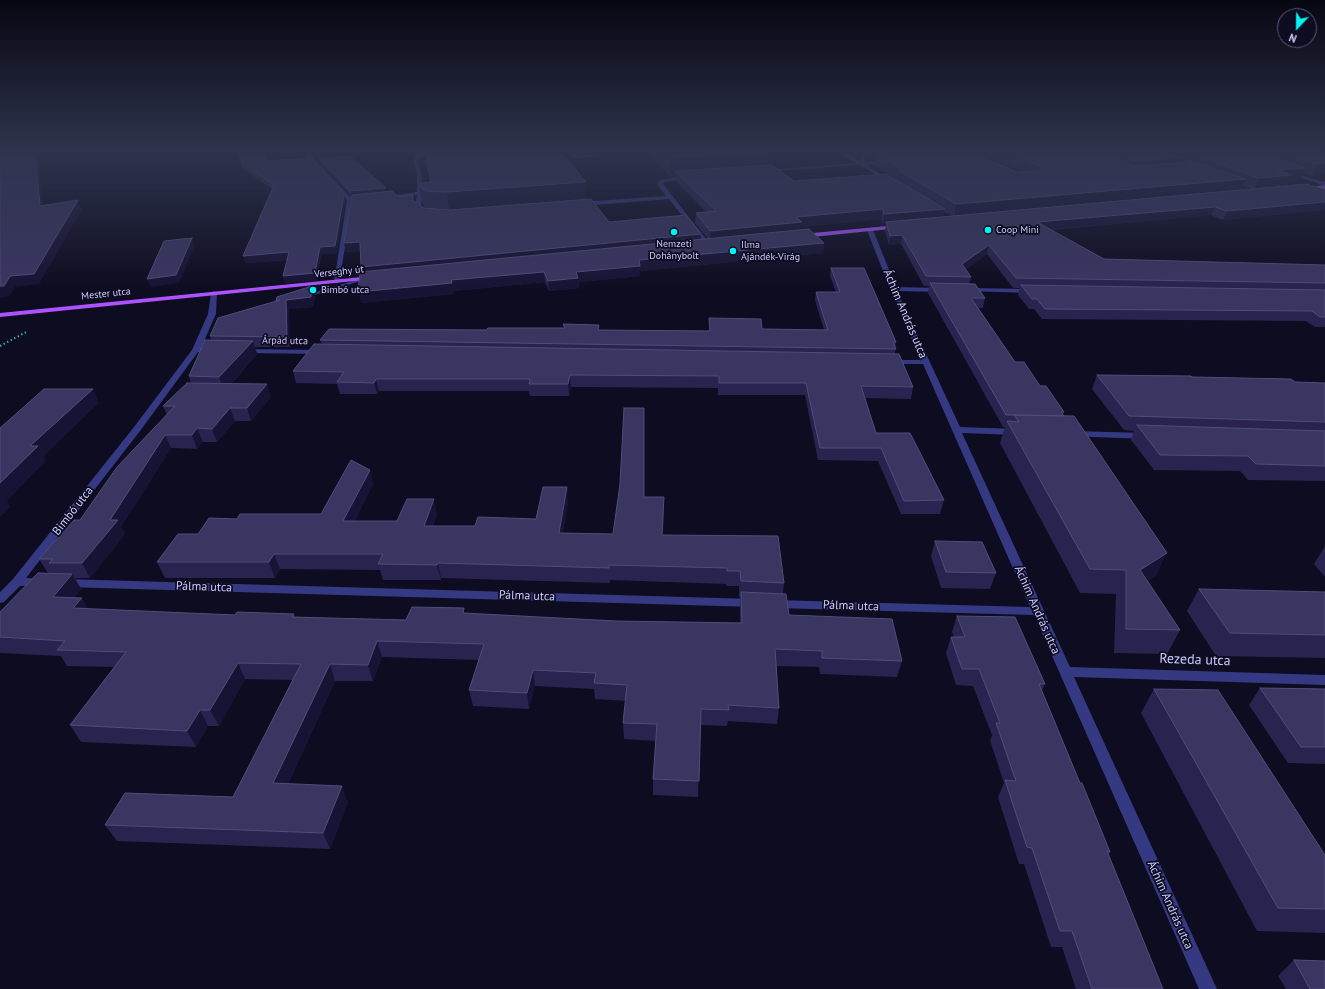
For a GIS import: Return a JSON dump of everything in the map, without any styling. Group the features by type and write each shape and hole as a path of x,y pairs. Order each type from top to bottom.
{"main road":[{"path":"793,237 907,226"},
{"path":"700,246 716,244"},
{"name":"Verseghy út","path":"214,293 376,278"},
{"name":"Mester utca","path":"0,315 214,293"}],"street":[{"path":"337,282 350,200 356,199"},
{"path":"419,199 418,207 428,214 436,215"},
{"path":"576,205 645,199"},
{"path":"672,199 708,245"},
{"name":"Áchim András utca","path":"870,230 893,289 1208,989"},
{"path":"292,300 368,278"},
{"path":"893,289 948,290"},
{"path":"956,290 1042,292"},
{"name":"Bimbó utca","path":"0,599 17,582 137,429 196,350 213,320 212,314 214,293"},
{"path":"196,350 219,350"},
{"name":"Árpád utca","path":"235,351 330,352"},
{"path":"878,361 926,362"},
{"path":"956,430 1027,432"},
{"path":"1066,433 1152,436"},
{"name":"Pálma utca","path":"17,582 1038,611"},
{"name":"Rezeda utca","path":"1065,672 1325,680"}],"building":[{"path":"0,199 39,199 40,206 78,200 34,274 10,276 4,286 0,286"},
{"path":"268,199 343,199 335,246 320,247 315,273 283,276 289,252 243,256"},
{"path":"351,199 413,199 424,208 449,210 591,199 609,222 686,215 701,234 361,267 360,242 344,243"},
{"path":"704,199 928,199 945,209 884,214 883,209 796,217 802,222 710,231 696,213 716,211"},
{"path":"948,199 1012,199 956,204"},
{"path":"1139,199 1325,199 1325,202 1227,211 1215,207 1037,222 1104,259 1325,265 1325,283 1016,278 989,245 962,264 971,277 926,276 902,235 890,236 886,222"},
{"path":"809,229 824,243 639,260 640,266 576,272 578,278 548,281 544,272 451,280 452,283 358,292 360,272"},
{"path":"192,238 176,275 147,279 164,241"},
{"path":"831,268 864,268 896,342 893,342 896,349 320,340 329,329 486,330 488,328 565,328 563,324 599,325 598,330 710,331 709,318 761,319 762,329 828,330 816,292 840,292"},
{"path":"930,283 975,284 985,298 971,298 1015,362 1024,362 1040,386 1046,386 1064,412 1061,412 1064,416 1006,415"},
{"path":"1021,285 1325,290 1325,317 1320,317 1312,311 1045,309 1037,299 1032,299"},
{"path":"312,286 311,297 286,300 287,337 210,336 218,318 280,300 276,301 277,297"},
{"path":"205,340 253,341 219,377 189,376"},
{"path":"314,344 899,354 913,387 861,386 876,433 910,433 944,500 904,501 881,448 820,448 806,383 719,383 719,376 570,375 568,384 529,384 530,379 376,379 374,383 337,382 344,372 293,371"},
{"path":"1097,375 1291,379 1295,382 1325,383 1325,422 1129,416"},
{"path":"187,383 267,384 247,408 230,408 212,429 197,428 192,435 165,435 110,520 118,520 82,563 49,563 53,559 39,559 74,520 80,520 117,467 175,406 163,406"},
{"path":"44,389 93,389 30,446 38,446 0,483 0,428"},
{"path":"624,408 644,408 644,497 664,497 662,535 778,536 784,583 741,581 740,571 727,571 727,568 609,565 609,568 438,563 437,565 378,564 383,554 274,554 269,562 157,562 178,534 198,534 209,518 237,519 240,514 321,514 351,460 370,470 343,521 397,521 407,499 434,499 424,526 475,526 478,517 536,519 543,487 567,487 559,533 613,534 620,484"},
{"path":"1014,415 1074,416 1167,553 1140,570 1180,630 1126,629 1126,570 1090,569 1007,421 1019,422"},
{"path":"1137,425 1325,431 1325,466 1256,464 1248,456 1160,455"},
{"path":"935,541 982,542 996,573 946,572"},
{"path":"38,573 72,574 53,597 82,598 73,608 235,615 237,612 294,614 292,617 406,620 412,607 464,608 463,613 616,621 742,623 741,592 786,594 789,615 892,619 902,661 822,658 822,651 775,649 779,708 728,705 729,710 701,709 699,781 653,779 657,724 623,723 627,685 594,683 596,673 533,670 527,693 469,690 484,644 377,641 368,665 330,664 273,783 342,786 323,833 105,825 125,793 233,797 301,664 238,663 210,710 200,710 187,731 70,725 126,652 57,650 65,641 0,637 0,612"},
{"path":"1199,589 1325,592 1325,635 1230,633"},
{"path":"957,616 1015,617 1045,684 1039,684 1080,783 1082,783 1110,852 1107,851 1163,989 1092,989 1072,931 1060,931 1032,848 1027,847 1005,780 1016,781 996,723 1000,723 979,669 962,669 951,637 965,637"},
{"path":"1260,688 1325,689 1325,747 1301,747"},
{"path":"1154,689 1218,690 1325,855 1325,909 1278,908"},
{"path":"1294,960 1325,961 1325,989 1310,989"}],"place":[{"name":"Coop Mini","path":"988,230"},
{"name":"Nemzeti Dohánybolt","path":"674,232"},
{"name":"Ilma Ajándék-Virág","path":"733,251"},
{"name":"Bimbó utca","path":"313,290"}]}
